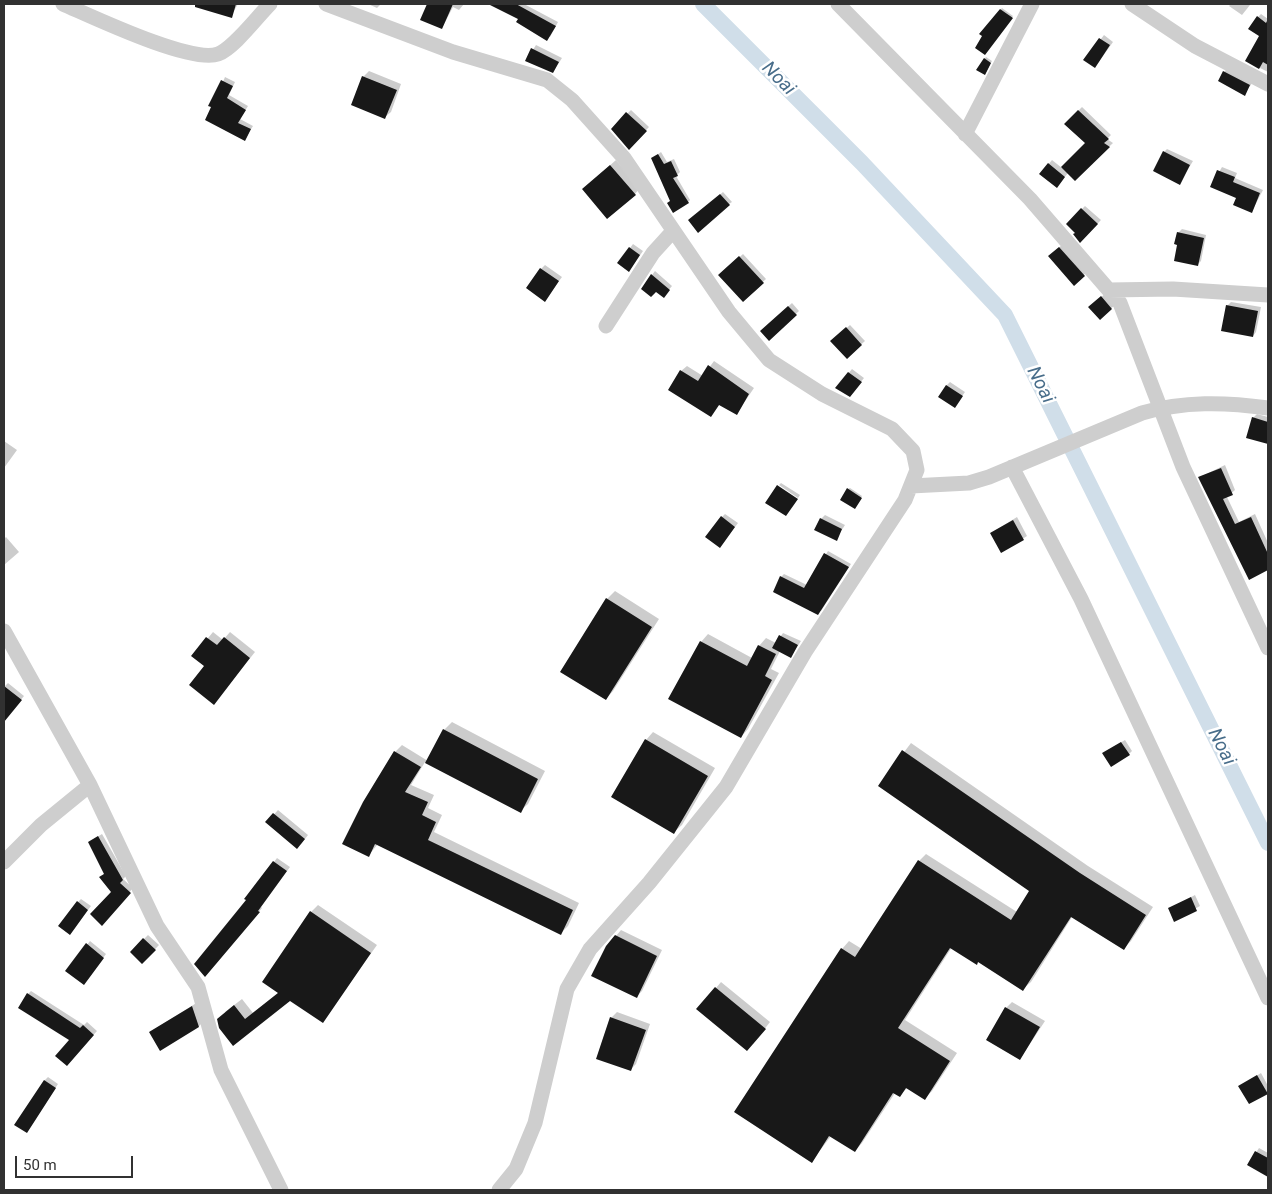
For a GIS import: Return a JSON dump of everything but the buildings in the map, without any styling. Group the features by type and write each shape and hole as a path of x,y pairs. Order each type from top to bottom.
{"street":[{"path":"63,4 130,33 194,54 209,56 224,50 270,4"},
{"path":"326,4 453,52 547,80 572,100 624,158 730,312 769,360 822,394 892,429 913,451 917,470 906,500 805,652 726,787 650,883 585,957 567,989 535,1124 516,1170 499,1190"},
{"path":"838,4 1030,200 1120,303 1183,467 1268,648"},
{"path":"966,134 1032,4"},
{"path":"1132,4 1195,46 1268,84"},
{"path":"606,326 648,260 673,231"},
{"path":"1109,290 1173,289 1267,292"},
{"path":"911,486 969,483 1012,467 1142,412 1160,408 1198,403 1237,404 1268,408"},
{"path":"1012,467 1081,599 1268,998"},
{"path":"4,631 90,786 157,926 198,986 221,1070 281,1190"},
{"path":"4,862 41,825 90,786"}],"waterway":[{"name":"Noai","path":"703,4 862,163 1005,315 1268,843"}]}
